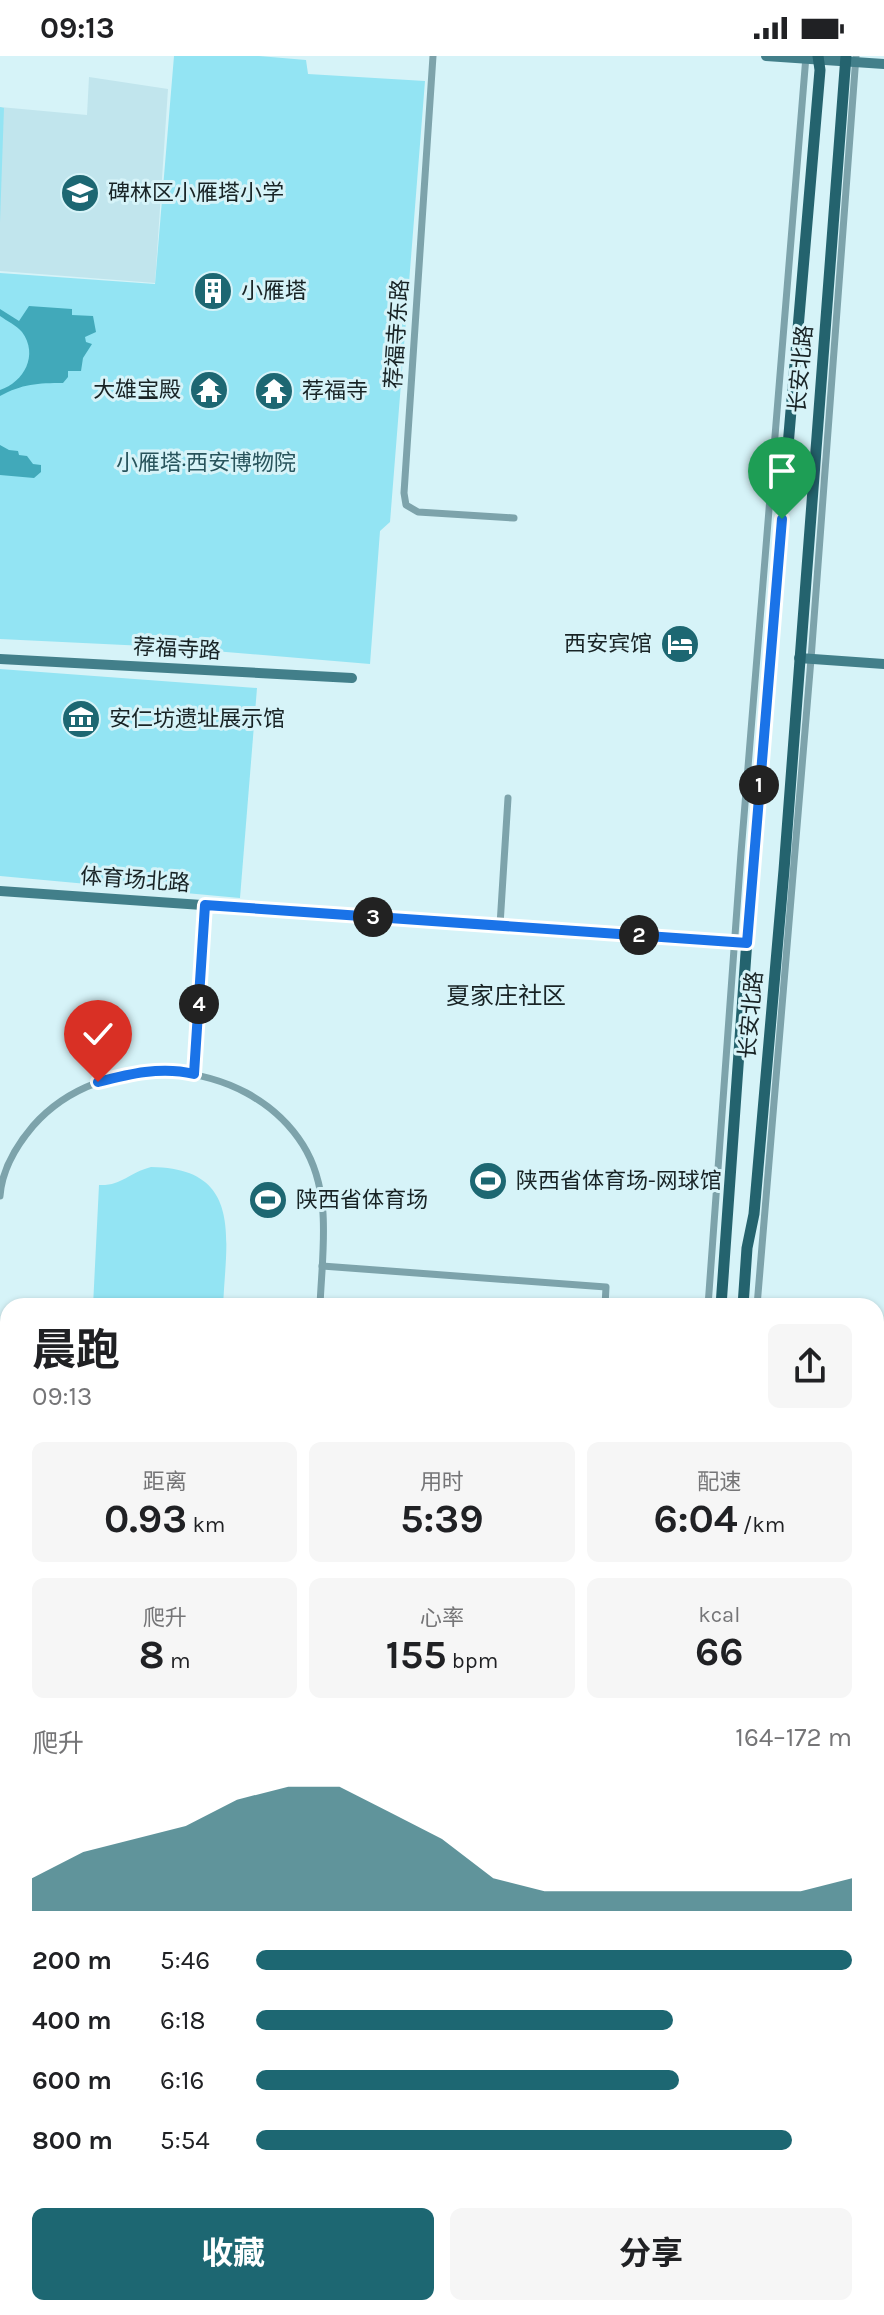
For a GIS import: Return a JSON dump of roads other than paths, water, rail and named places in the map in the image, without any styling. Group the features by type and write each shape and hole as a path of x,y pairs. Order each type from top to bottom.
{"main road":[{"name":"长安北路","path":"721,1298 741,942 803,281 812,58"},
{"name":"长安北路","path":"744,1298 805,658 851,59"}],"street":[{"name":"荐福寺东路","path":"433,56 404,493 406,505 418,512 514,518"},
{"path":"766,56 851,59 884,64"},
{"path":"758,1298 805,658 884,664"},
{"name":"荐福寺路","path":"0,659 352,678"},
{"path":"500,925 508,798"},
{"name":"体育场北路","path":"0,891 741,942"},
{"path":"194,1074 205,905"},
{"path":"709,1298 741,942"},
{"path":"0,1196 7,1166 19,1142 44,1114 67,1096 98,1082 134,1073 161,1071 194,1074 252,1095 281,1119 304,1146 317,1179 324,1213 320,1298"},
{"path":"322,1266 606,1287 605,1298"}],"place":[{"name":"碑林区小雁塔小学","path":"80,193"},
{"name":"小雁塔","path":"213,291"},
{"name":"大雄宝殿","path":"209,390"},
{"name":"荐福寺","path":"274,391"},
{"name":"西安宾馆","path":"680,644"},
{"name":"安仁坊遗址展示馆","path":"81,719"},
{"name":"陕西省体育场-网球馆","path":"488,1181"},
{"name":"陕西省体育场","path":"268,1200"}],"district":[{"name":"夏家庄社区","path":"506,996"}],"park label":[{"name":"小雁塔·西安博物院","path":"206,463"}]}
